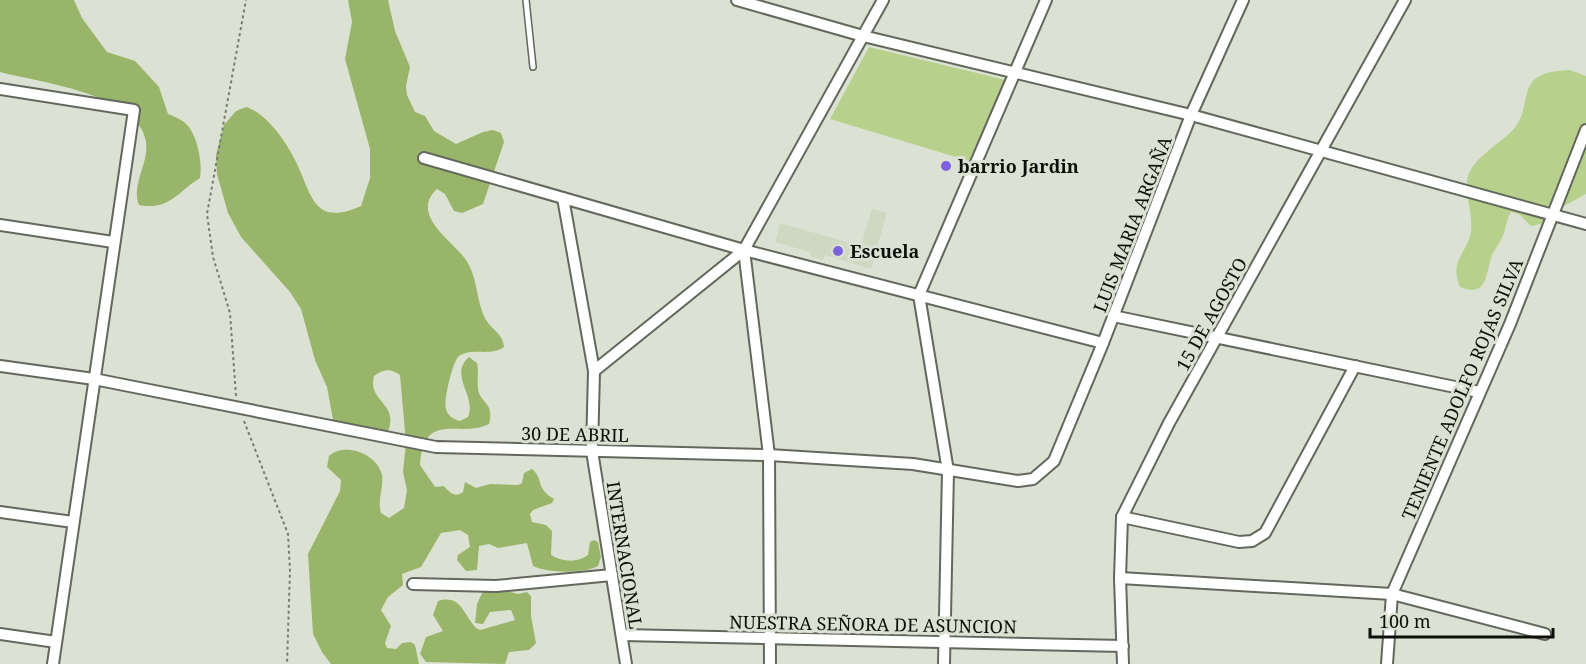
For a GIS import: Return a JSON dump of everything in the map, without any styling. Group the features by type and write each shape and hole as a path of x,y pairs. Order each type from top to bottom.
{"street":[{"path":"737,0 864,36 1191,115 1586,224"},
{"path":"594,371 744,250 883,0"},
{"path":"944,664 948,471 919,295 1046,0"},
{"name":"LUIS MARIA ARGAÑA","path":"1054,460 1103,344 1191,115 1243,0"},
{"name":"15 DE AGOSTO","path":"1123,664 1120,578 1122,517 1169,423 1405,0"},
{"path":"0,89 134,110 53,664"},
{"name":"TENIENTE ADOLFO ROJAS SILVA","path":"1387,664 1392,594 1554,216 1586,130"},
{"path":"424,158 744,250 1103,344"},
{"name":"INTERNACIONAL","path":"563,198 594,371 591,451 626,664"},
{"path":"0,225 113,242"},
{"path":"744,250 769,455 770,664"},
{"path":"1113,316 1479,392"},
{"name":"30 DE ABRIL","path":"0,366 94,379 436,447 769,455 913,465 1018,481 1033,479 1054,460"},
{"path":"1122,517 1239,542 1252,541 1265,533 1355,366"},
{"path":"0,512 73,522"},
{"path":"413,584 496,586 612,575"},
{"path":"1120,578 1392,594 1545,634"},
{"path":"0,634 56,642"},
{"name":"NUESTRA SEÑORA DE ASUNCION","path":"622,635 1123,646"}],"lane":[{"path":"526,0 533,67"}],"path":[{"path":"246,0 207,214 213,257 230,313 236,396 256,455 288,534 290,570 287,664"}],"shaded area":[{"path":"872,209 887,213 871,269 825,255 823,260 810,256 810,252 775,242 780,223 861,246"}],"green space":[{"path":"0,0 74,0 82,18 107,52 135,61 159,87 168,114 189,127 198,149 201,165 200,178 166,203 150,206 139,205 137,189 146,150 146,142 140,126 126,112 107,101 61,86 0,72"},
{"path":"348,0 388,0 395,31 410,67 406,86 407,95 415,112 425,116 434,131 456,144 493,130 501,133 504,142 483,204 462,213 454,211 445,194 437,189 430,199 428,208 430,218 466,260 473,274 485,318 501,338 504,347 493,351 464,353 459,356 451,373 447,390 445,405 448,414 460,421 468,417 469,401 461,371 469,357 477,363 478,388 490,411 489,424 478,428 436,431 428,437 420,465 435,487 444,486 455,495 463,492 465,482 476,488 490,484 518,485 522,483 524,473 532,469 538,476 544,491 554,499 552,503 533,510 530,514 532,522 546,525 552,531 551,555 565,560 579,559 588,555 590,542 594,540 598,542 601,557 598,566 592,569 556,571 533,566 527,543 498,548 489,544 479,546 477,570 466,571 457,560 458,555 470,547 468,535 460,530 441,533 421,567 402,574 403,585 388,597 381,610 391,626 385,643 387,648 396,649 402,643 411,642 415,645 419,664 331,664 313,634 308,554 340,491 341,480 327,467 329,456 335,452 351,450 367,456 379,467 382,475 381,513 389,518 404,508 407,490 403,472 406,443 400,375 387,370 374,376 375,392 390,415 387,434 372,439 359,438 334,425 327,387 315,360 301,309 290,292 241,237 228,213 217,174 216,155 224,125 236,111 246,107 261,115 281,136 316,204 332,213 345,212 361,206 370,178 370,149 345,59 352,22"},
{"path":"869,47 1006,80 969,161 830,119"},
{"path":"1570,70 1586,76 1586,194 1557,210 1541,224 1531,226 1519,214 1511,212 1481,287 1469,290 1460,287 1457,278 1458,263 1471,231 1468,176 1483,155 1516,126 1522,114 1528,89 1534,80 1547,73"},
{"path":"497,588 518,594 527,592 531,596 531,616 536,643 529,650 509,652 505,664 426,662 420,654 426,637 443,631 433,615 438,601 452,600 457,603 480,630 515,620 511,610 490,612 483,624 475,623 477,604 483,591"}],"place":[{"name":"barrio Jardin","path":"946,166"},
{"name":"Escuela","path":"838,251"}]}
